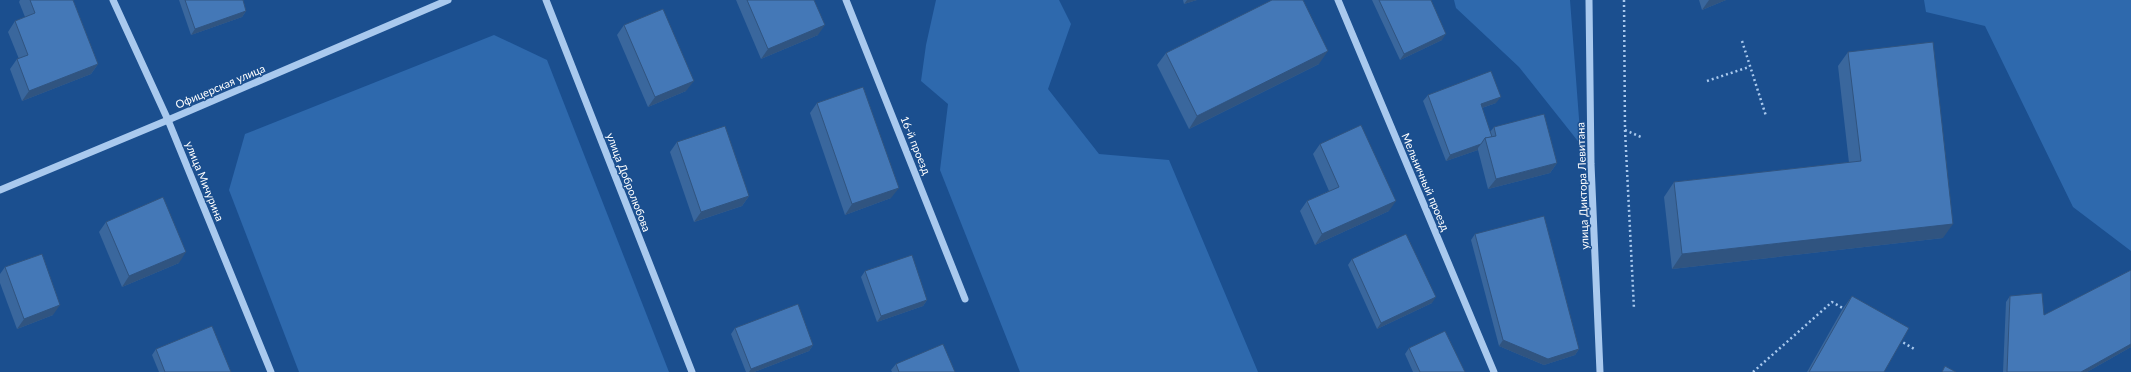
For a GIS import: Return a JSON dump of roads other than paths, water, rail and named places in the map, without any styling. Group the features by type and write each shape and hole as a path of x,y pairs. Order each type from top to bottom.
{"street":[{"name":"улица Мичурина","path":"113,0 168,120 271,372"},
{"name":"Офицерская улица","path":"0,190 448,0"},
{"name":"улица Добролюбова","path":"546,0 692,372"},
{"name":"16-й проезд","path":"846,0 965,299"},
{"name":"Мельничный проезд","path":"1338,0 1494,372"},
{"name":"улица Диктора Левитана","path":"1589,0 1591,164 1600,372"}]}
